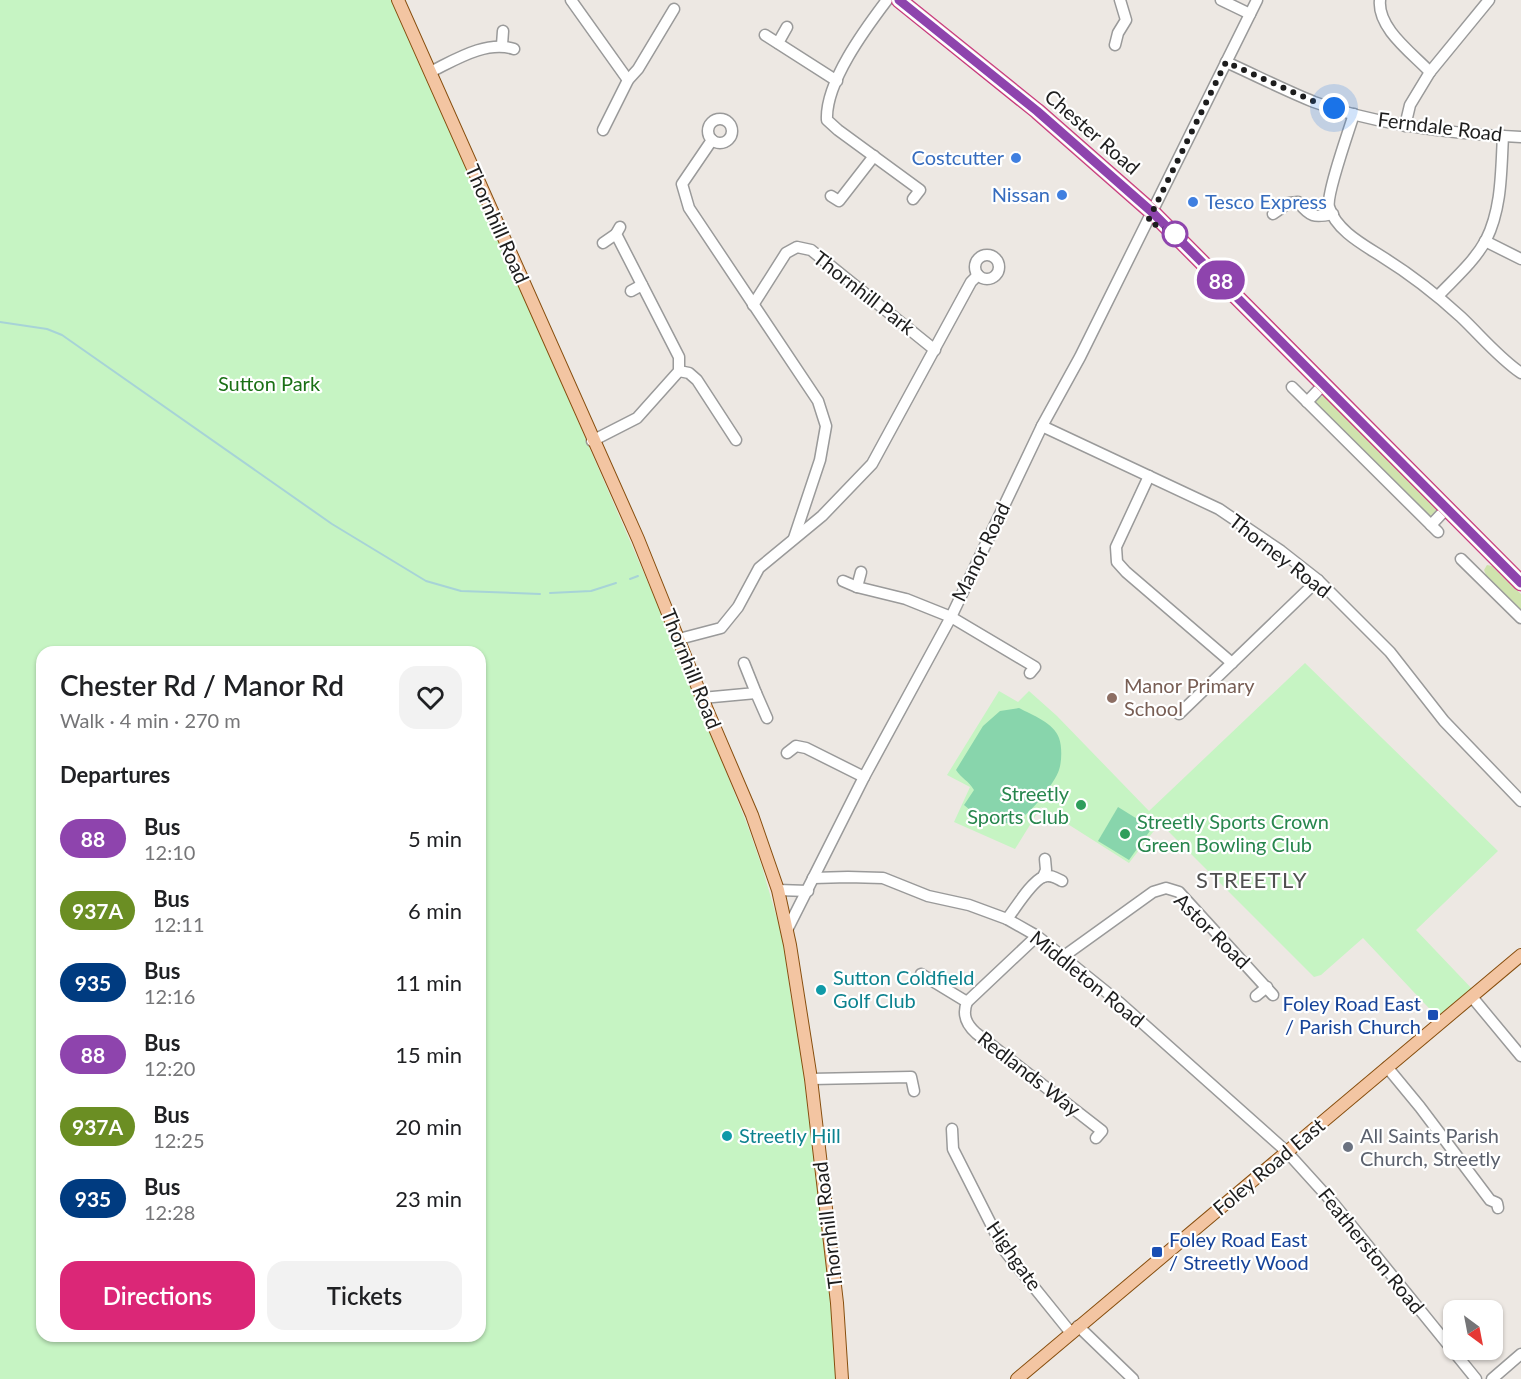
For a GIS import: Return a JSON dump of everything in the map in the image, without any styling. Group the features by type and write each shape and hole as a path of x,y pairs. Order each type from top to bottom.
{"highway":[{"name":"Chester Road","path":"899,0 1037,111 1152,212 1521,583"}],"main road":[{"name":"Thornhill Road","path":"398,0 592,441 638,539 702,698 753,814 778,890 787,930 811,1079 837,1303 842,1379"},
{"name":"Foley Road East","path":"1023,1377 1075,1330 1521,955"}],"street":[{"path":"571,0 628,80"},
{"path":"887,0 860,36 837,81 826,107 827,120 920,190 913,199"},
{"path":"1115,45 1113,31 1126,20 1120,0"},
{"path":"1221,0 1250,14"},
{"name":"Manor Road","path":"787,930 864,777 951,616 1042,426 1080,357 1257,0"},
{"path":"1380,0 1379,10 1387,27 1430,72"},
{"path":"1405,126 1410,105 1430,72 1489,0"},
{"path":"603,130 605,117 628,80 638,69 668,13"},
{"path":"778,43 787,27"},
{"path":"502,45 503,31"},
{"path":"765,35 837,81"},
{"path":"430,72 477,51 502,45 513,49"},
{"name":"Ferndale Road","path":"1226,62 1313,101 1354,114 1405,126 1521,137"},
{"path":"1354,114 1338,162 1328,205 1337,223 1358,242 1411,275 1438,296 1489,347 1521,373"},
{"path":"1438,296 1468,265 1485,241 1494,220 1500,196 1503,136"},
{"path":"711,140 682,184 689,208 818,401 826,426 820,460 794,538"},
{"path":"831,196 839,201 874,156"},
{"path":"1273,214 1289,203 1298,202 1305,211 1317,217 1333,214"},
{"path":"592,441 637,418 680,371 679,357 663,338 618,230 603,243"},
{"path":"1485,241 1521,259"},
{"name":"Thornhill Park","path":"753,305 786,253 797,247 811,250 935,350"},
{"name":"Thornhill Park","path":"679,639 721,628 738,607 759,568 822,516 872,464 971,282 978,275"},
{"path":"631,291 642,285"},
{"path":"680,371 689,373 697,381 717,420 736,440"},
{"path":"1307,402 1324,384"},
{"path":"1292,387 1435,529 1447,508"},
{"name":"Thorney Road","path":"1042,426 1219,509 1281,551 1318,580 1390,652 1444,721 1521,801"},
{"path":"1149,476 1116,546 1117,562 1232,663"},
{"path":"1461,560 1477,568 1521,618"},
{"path":"857,587 861,572"},
{"path":"1179,714 1318,580"},
{"path":"843,581 857,587 906,599 951,616 1035,667 1030,674"},
{"path":"744,663 766,718"},
{"path":"702,698 756,693"},
{"path":"787,753 796,746 806,748 864,777"},
{"path":"1007,919 1032,887 1043,877 1046,870 1045,859"},
{"path":"1043,877 1054,877 1062,881"},
{"name":"Middleton Road","path":"813,878 883,878 928,896 969,905 1007,919 1037,936 1120,1003 1287,1151"},
{"name":"Astor Road","path":"1064,956 1153,892 1166,888 1179,892 1270,991 1256,996"},
{"path":"778,890 808,891"},
{"path":"921,974 967,1002 1037,936"},
{"path":"1472,997 1521,1056"},
{"name":"Redlands Way","path":"967,1002 964,1010 969,1027 1102,1131"},
{"path":"1387,1067 1420,1107 1491,1204"},
{"path":"811,1079 911,1077 914,1091"},
{"name":"Highgate","path":"956,1137 952,1149 1004,1250 1075,1330 1133,1379"},
{"name":"Featherston Road","path":"1287,1151 1334,1204 1476,1379"},
{"path":"1492,1379 1521,1354"}],"green space":[{"name":"Sutton Park","path":"0,0 392,0 462,154 676,647 762,867 783,939 791,998 800,1023 805,1087 833,1311 838,1379 0,1379"},
{"path":"1324,395 1435,505 1437,510 1429,517 1318,407 1315,401"},
{"path":"1487,565 1492,566 1521,594 1521,611 1486,575 1484,570"},
{"path":"1305,663 1498,851 1416,930 1475,992 1441,1021 1363,938 1321,975 1314,977 1160,823 1129,863 1041,807 1015,849 954,822 970,787 947,775 999,691 1018,702 1029,691 1057,716 1149,811"},
{"path":"1019,708 1042,720 1056,733 1061,745 1060,766 1047,791 1026,814 1014,822 994,822 981,817 964,805 974,790 956,770 983,726 1000,711"},
{"name":"Streetly Sports Crown Green Bowling Club","path":"1118,807 1152,828 1129,860 1098,841"}],"waterway":[{"path":"0,322 47,329 62,335 332,524 426,581 461,591 540,594"},
{"path":"630,579 638,576"},
{"path":"550,593 591,591 616,583"}],"bus line":[{"name":"88","path":"899,0 1037,111 1152,212 1521,583"}],"place":[{"name":"Costcutter","path":"1016,158"},
{"name":"Nissan","path":"1062,195"},
{"name":"Tesco Express","path":"1193,202"},
{"name":"Manor Primary School","path":"1112,698"},
{"name":"Streetly Sports Club","path":"1081,805"},
{"name":"Streetly Sports Crown Green Bowling Club","path":"1125,834"},
{"name":"Sutton Coldfield Golf Club","path":"821,990"},
{"name":"Foley Road East / Parish Church","path":"1433,1015"},
{"name":"Streetly Hill","path":"727,1136"},
{"name":"All Saints Parish Church, Streetly","path":"1348,1147"},
{"name":"Foley Road East / Streetly Wood","path":"1157,1252"}],"district":[{"name":"STREETLY","path":"1252,880"}],"route":[{"path":"1175,234 1148,221 1226,62 1334,108"}]}
